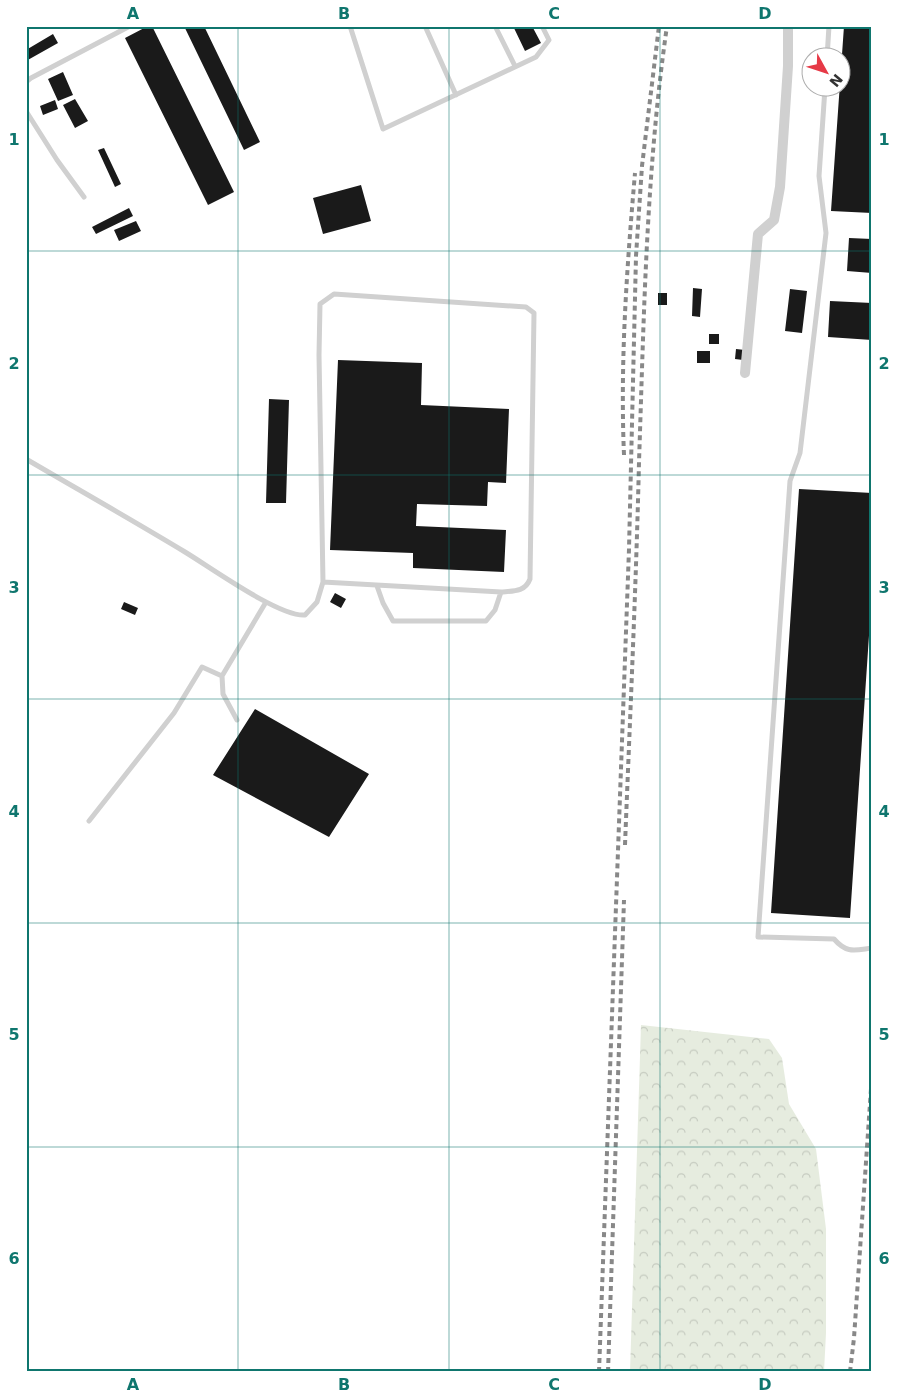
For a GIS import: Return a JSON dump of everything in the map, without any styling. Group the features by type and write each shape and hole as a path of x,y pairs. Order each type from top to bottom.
{"street":[{"path":"745,372 758,234 774,220 780,187 788,66 788,26"}],"lane":[{"path":"26,82 130,26"},
{"path":"350,26 383,129 536,56 549,40 542,26"},
{"path":"425,26 456,95"},
{"path":"495,26 516,66"},
{"path":"828,48 829,26"},
{"path":"824,98 819,176 826,233 800,453 790,481 758,937 834,939 842,948 852,951 872,948"},
{"path":"26,112 84,197"},
{"path":"26,459 184,551 266,602 298,616 305,615 317,602 324,582 319,355 320,304 334,294 526,308 534,313 530,579 528,585 522,590 501,592 324,582"},
{"path":"377,586 383,604 393,621 486,621 495,610 501,592"},
{"path":"237,720 223,694 222,676 266,602"},
{"path":"89,821 174,713 202,666 222,676"}],"green space":[{"path":"641,1025 769,1039 782,1058 789,1104 816,1149 826,1229 824,1372 630,1372"}],"building":[{"path":"148,26 152,26 234,192 208,205 125,38"},
{"path":"184,26 204,26 260,142 244,150"},
{"path":"513,26 532,26 541,43 525,51"},
{"path":"844,26 872,26 872,213 831,211 839,98 850,98 850,48 842,48"},
{"path":"53,34 58,43 26,61 26,50"},
{"path":"63,72 73,95 58,101 48,79"},
{"path":"75,99 88,121 75,128 63,105"},
{"path":"55,100 58,109 43,115 40,106"},
{"path":"104,148 121,184 115,187 98,150"},
{"path":"361,185 371,221 323,234 313,198"},
{"path":"129,208 133,216 96,234 92,227"},
{"path":"136,221 141,231 119,241 114,230"},
{"path":"849,238 872,239 872,273 847,271"},
{"path":"693,288 702,289 700,317 692,316"},
{"path":"790,289 807,291 802,333 785,331"},
{"path":"658,293 667,293 667,305 658,305"},
{"path":"830,301 872,303 872,340 828,337"},
{"path":"709,334 719,334 719,344 709,344"},
{"path":"736,349 745,350 743,360 735,359"},
{"path":"697,351 710,351 710,363 697,363"},
{"path":"338,360 422,363 421,405 509,409 506,483 488,482 487,506 417,504 416,526 506,530 504,572 413,568 413,553 330,550"},
{"path":"269,399 289,400 286,503 266,503"},
{"path":"799,489 872,493 872,591 850,918 771,913"},
{"path":"335,593 346,599 341,608 330,602"},
{"path":"124,602 138,608 135,615 121,609"},
{"path":"255,709 369,774 329,837 213,775"}],"railway":[{"path":"599,1372 629,549 636,256 642,166 659,26"},
{"path":"625,845 647,244 654,135 667,26"},
{"path":"624,455 624,349 635,173"},
{"path":"608,1372 624,900"},
{"path":"850,1372 872,1074"}]}
